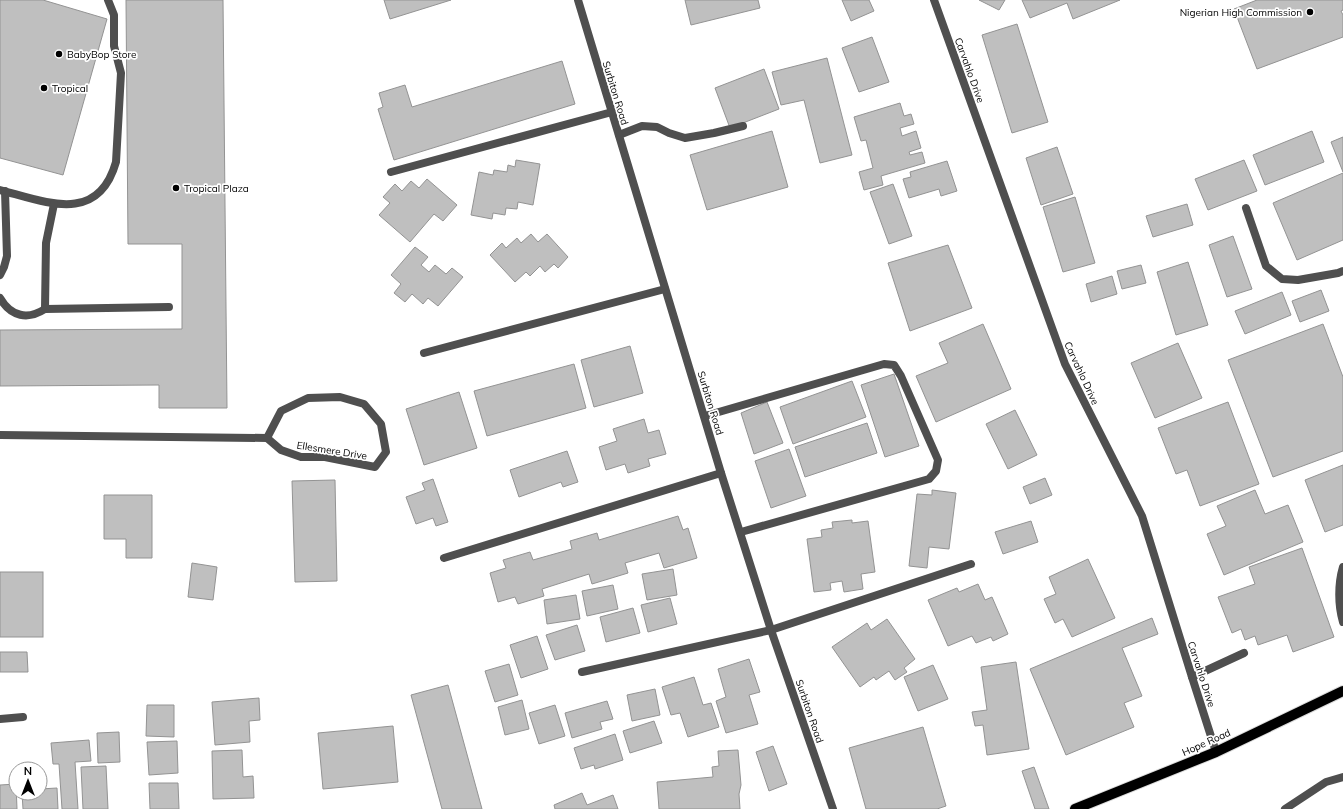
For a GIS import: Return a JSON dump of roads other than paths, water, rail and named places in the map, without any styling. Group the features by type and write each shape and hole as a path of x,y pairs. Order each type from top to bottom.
{"main road":[{"name":"Hope Road","path":"1075,809 1216,752 1343,691"}],"street":[{"path":"0,275 7,256 2,191 54,204 78,204 89,200 99,193 113,174 116,162 121,73 114,46 114,14 108,0"},
{"name":"Surbiton Road","path":"578,0 721,473 771,630 833,809"},
{"name":"Carvahlo Drive","path":"934,0 1065,364 1142,516 1216,752"},
{"path":"391,172 612,112"},
{"path":"619,135 642,126 657,127 685,138 743,126"},
{"path":"45,309 46,243 54,204"},
{"path":"1246,208 1266,266 1282,279 1298,280 1343,271"},
{"path":"424,353 665,289"},
{"path":"0,298 4,305 10,310 24,316 32,315 45,309 169,307"},
{"path":"705,416 884,364 894,365 901,376 938,460 936,471 929,479 741,532"},
{"name":"Ellesmere Drive","path":"340,397 364,404 381,424 386,452 375,467 325,457 301,456 281,450 267,438 281,411 308,398 340,397"},
{"path":"0,435 267,438"},
{"path":"444,558 721,473"},
{"path":"582,672 771,630 971,564"},
{"path":"1343,567 1339,579 1343,622"},
{"path":"1192,677 1244,653"},
{"path":"0,719 23,717"},
{"path":"1285,809 1326,782 1343,777"}],"place":[{"name":"Nigerian High Commission","path":"1310,12"},
{"name":"BabyBop Store","path":"59,54"},
{"name":"Tropical","path":"44,88"},
{"name":"Tropical Plaza","path":"176,188"}]}
